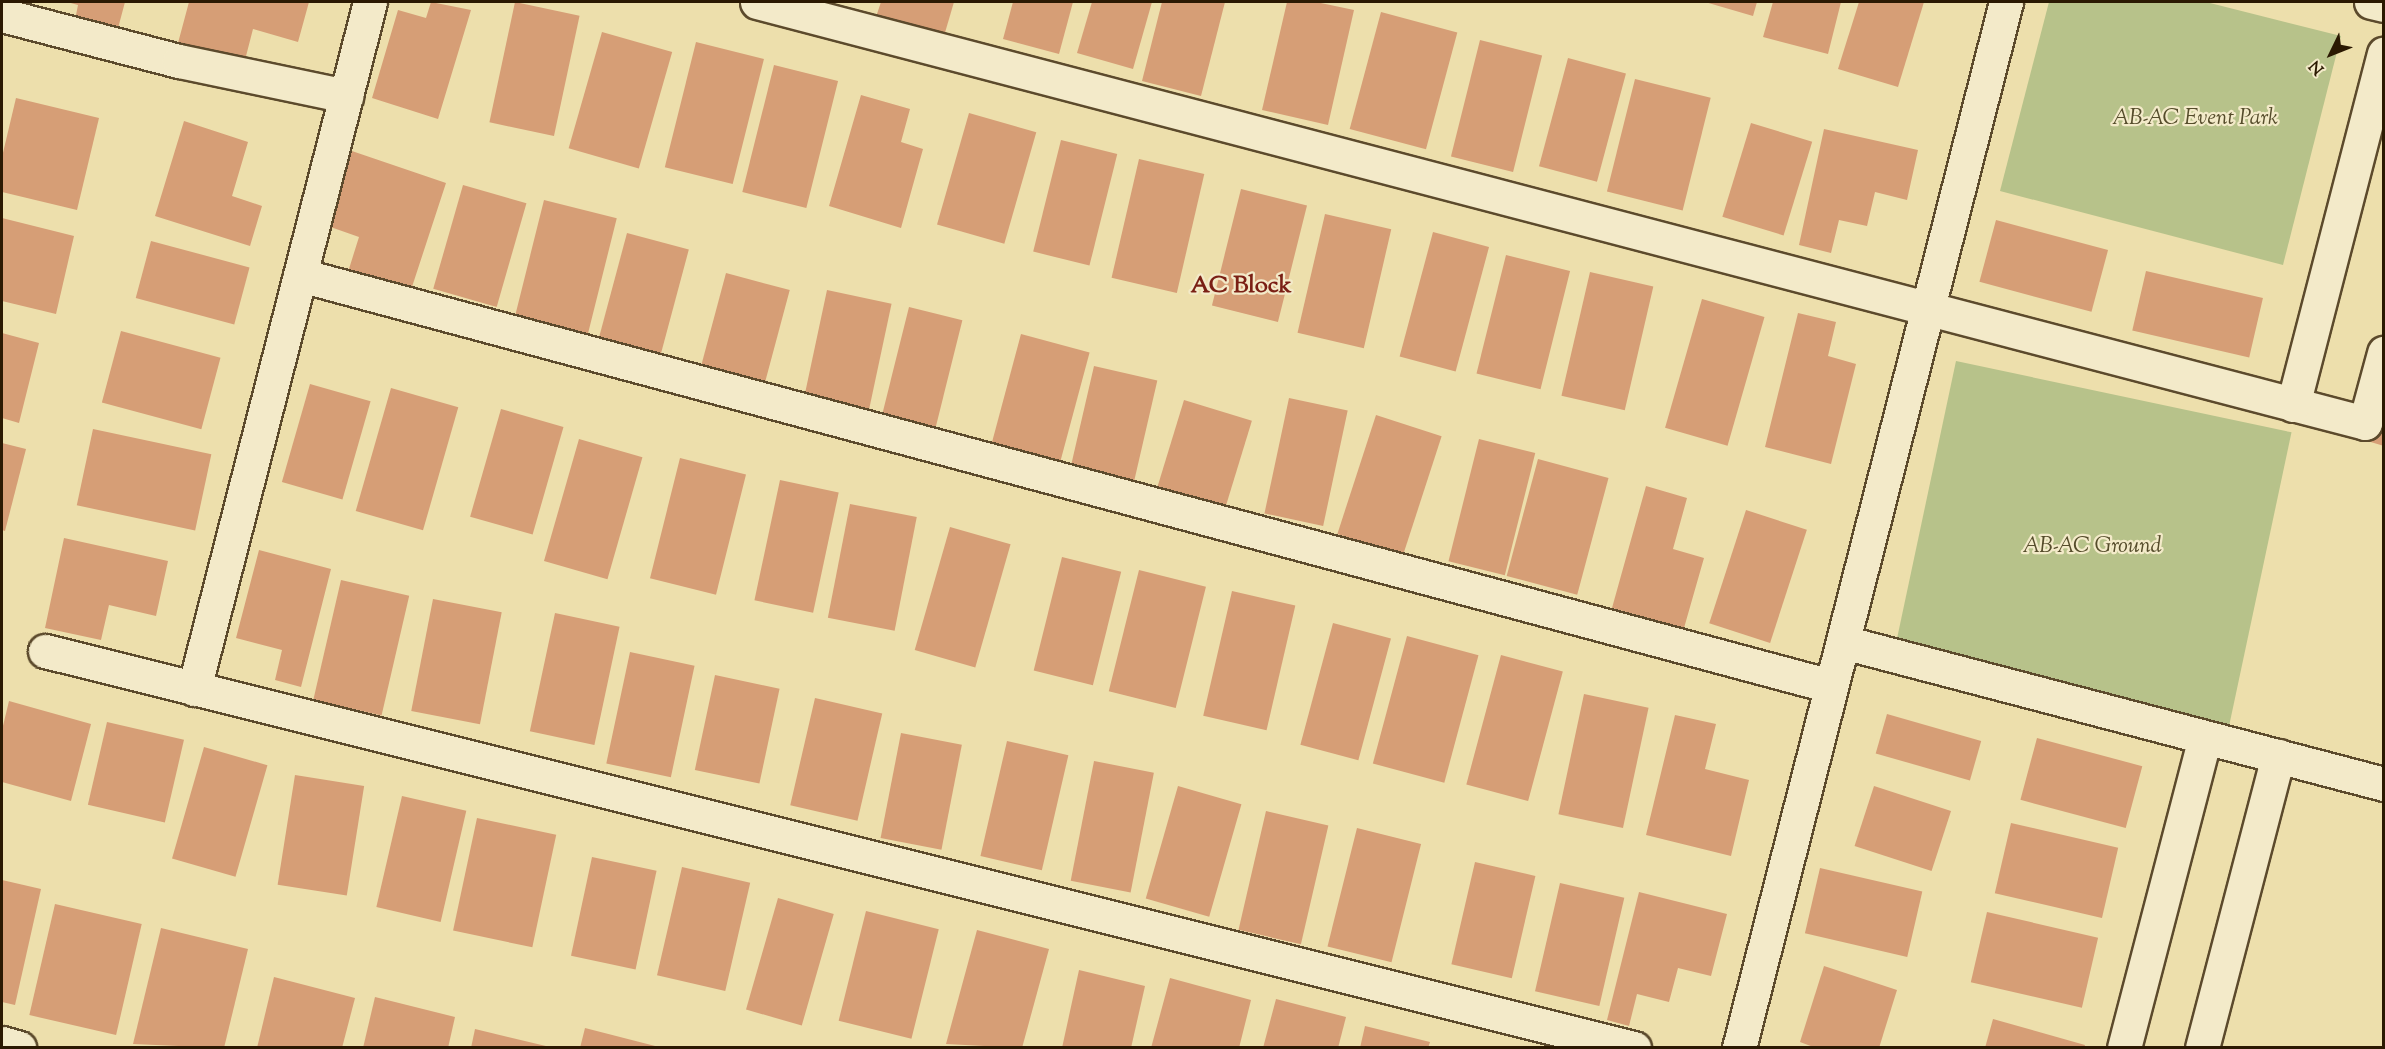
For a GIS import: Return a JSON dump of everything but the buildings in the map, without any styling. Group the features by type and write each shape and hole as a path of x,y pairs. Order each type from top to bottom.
{"street":[{"path":"194,689 370,2"},
{"path":"757,2 2365,423 2384,353"},
{"path":"1739,1047 2007,2"},
{"path":"2372,2 2384,5"},
{"path":"2,15 179,61 346,96"},
{"path":"2293,405 2384,54"},
{"path":"300,275 1831,686"},
{"path":"1843,642 2384,784"},
{"path":"45,651 1634,1047"},
{"path":"2124,1047 2205,736"},
{"path":"2202,1047 2278,756"},
{"path":"2,1043 19,1047"}],"green space":[{"name":"AB-AC Event Park","path":"2049,2 2206,2 2341,36 2283,265 2000,191"},
{"name":"AB-AC Ground","path":"1956,361 2292,432 2229,726 1894,654"}],"district":[{"name":"AC Block","path":"1241,287"}]}
